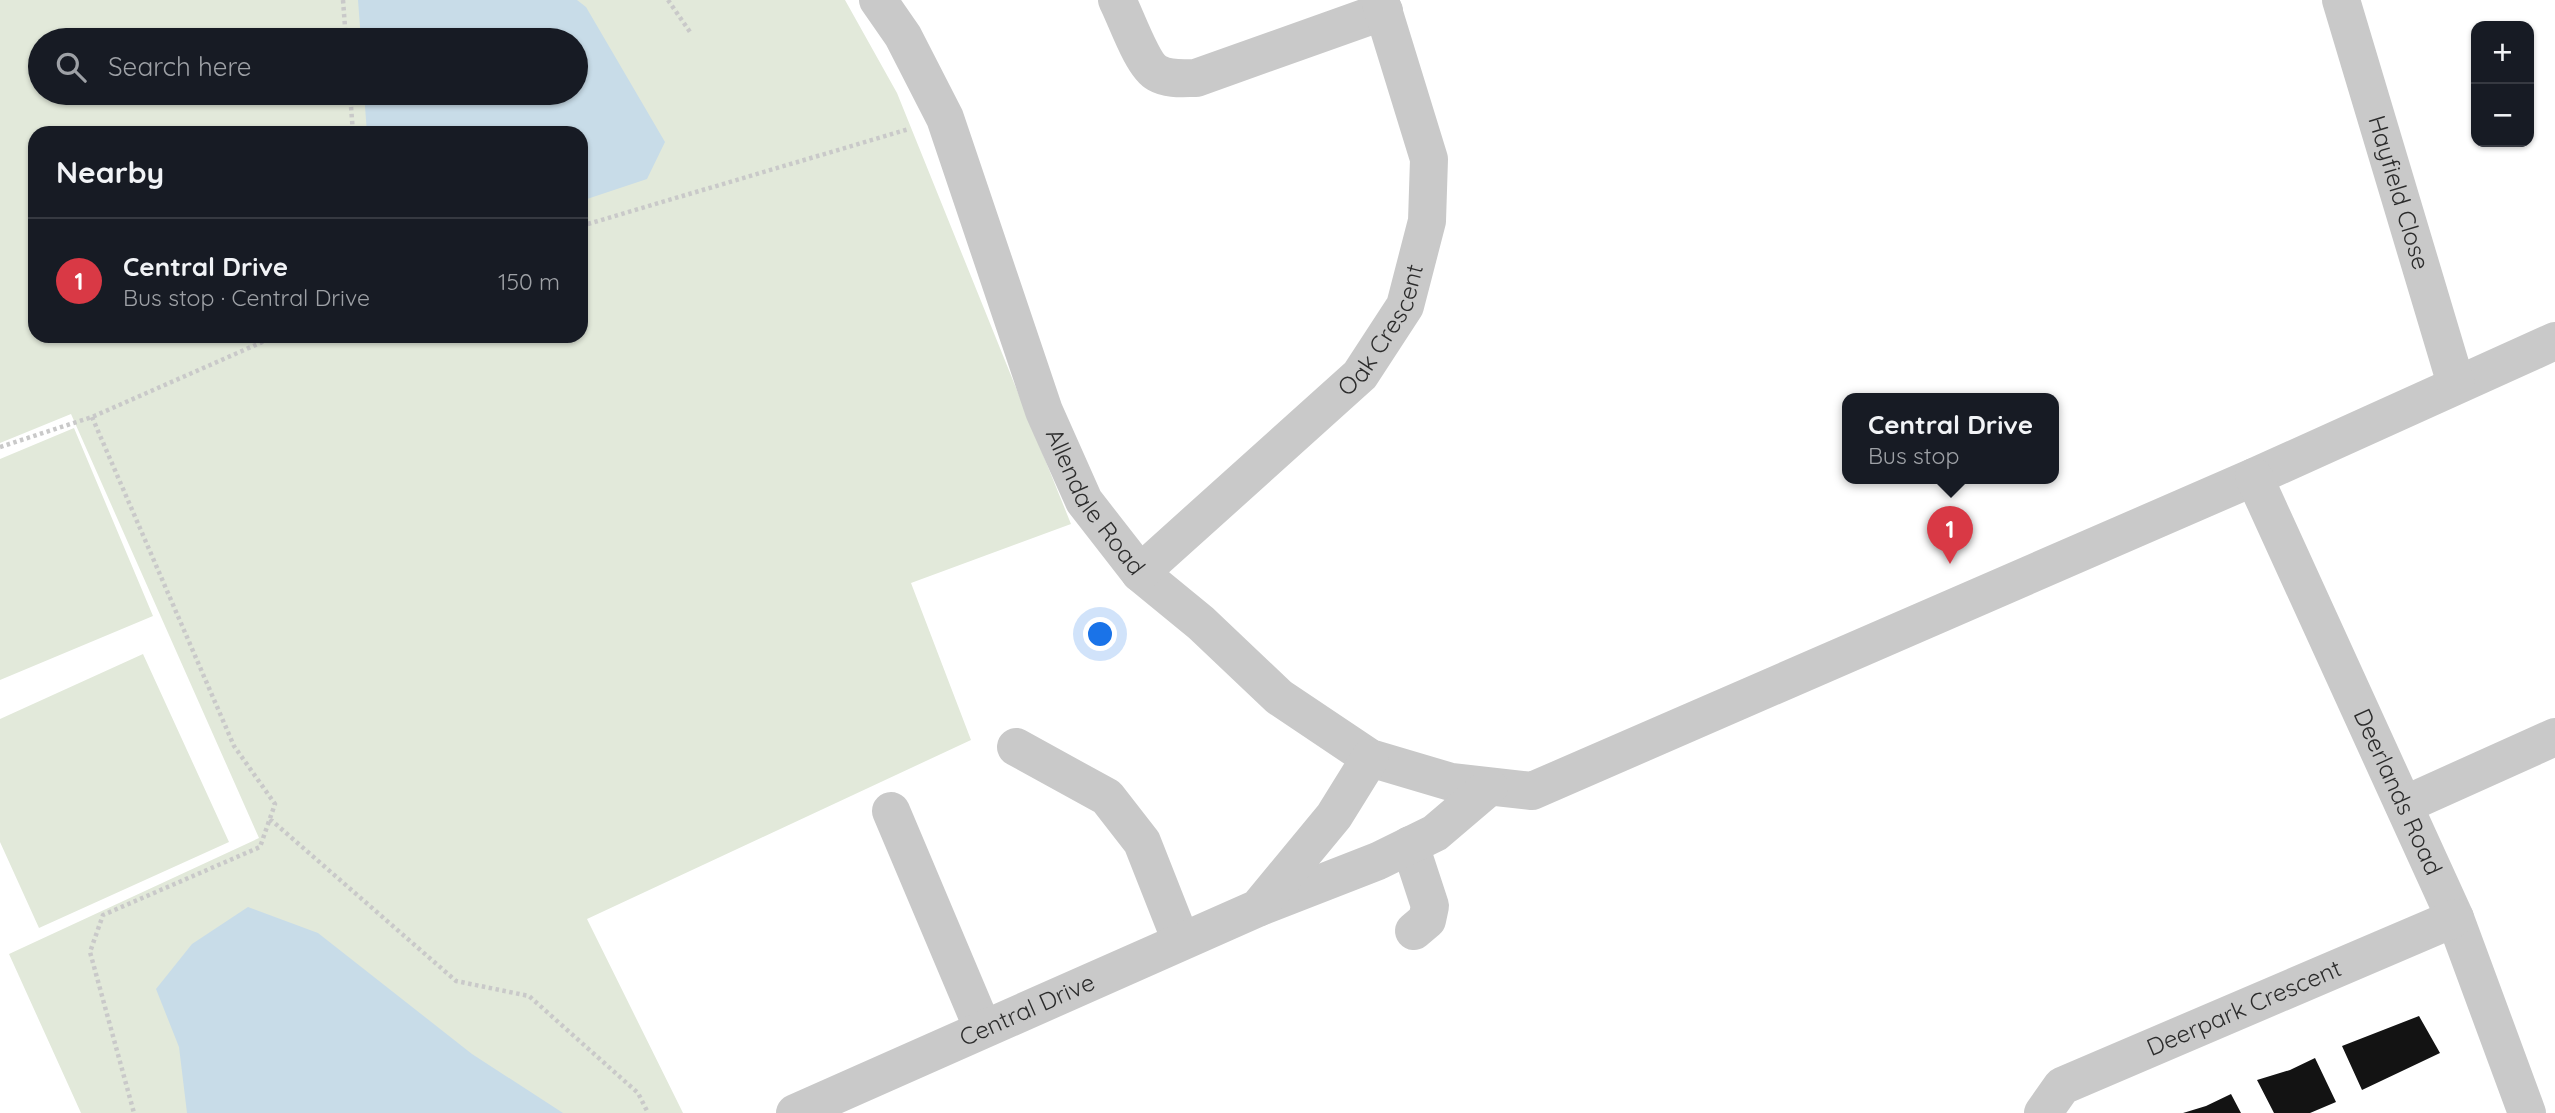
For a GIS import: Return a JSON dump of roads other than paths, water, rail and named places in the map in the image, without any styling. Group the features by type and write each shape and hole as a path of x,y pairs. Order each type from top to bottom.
{"street":[{"name":"Allendale Road","path":"878,0 903,36 945,118 1044,411 1084,500 1140,573 1201,623 1279,697 1370,758 1451,782 1532,791 2254,477"},
{"path":"1117,0 1148,64 1157,73 1174,78 1196,78 1382,5"},
{"name":"Hayfield Close","path":"2341,0 2456,384"},
{"name":"Oak Crescent","path":"1140,573 1360,375 1405,306 1427,221 1429,159 1382,5"},
{"path":"2254,477 2555,341"},
{"name":"Deerlands Road","path":"2254,477 2455,918 2527,1113"},
{"path":"2404,805 2555,737"},
{"path":"1016,747 1107,797 1142,842 1181,941"},
{"name":"Central Drive","path":"1258,908 1334,816 1370,758"},
{"name":"Central Drive","path":"794,1113 1181,941 1378,861 1435,834 1489,787"},
{"path":"891,811 984,1029"},
{"path":"1410,845 1430,906 1427,920 1414,931"},
{"name":"Deerpark Crescent","path":"2043,1113 2063,1086 2455,918"}],"water":[{"path":"358,0 577,0 586,7 665,142 647,179 588,199 588,126 366,126 365,105 588,105 588,28 360,28"},
{"path":"248,907 318,933 472,1054 563,1113 187,1113 179,1047 156,989 192,944"}],"place":[{"name":"Central Drive","path":"1950,564"}]}
